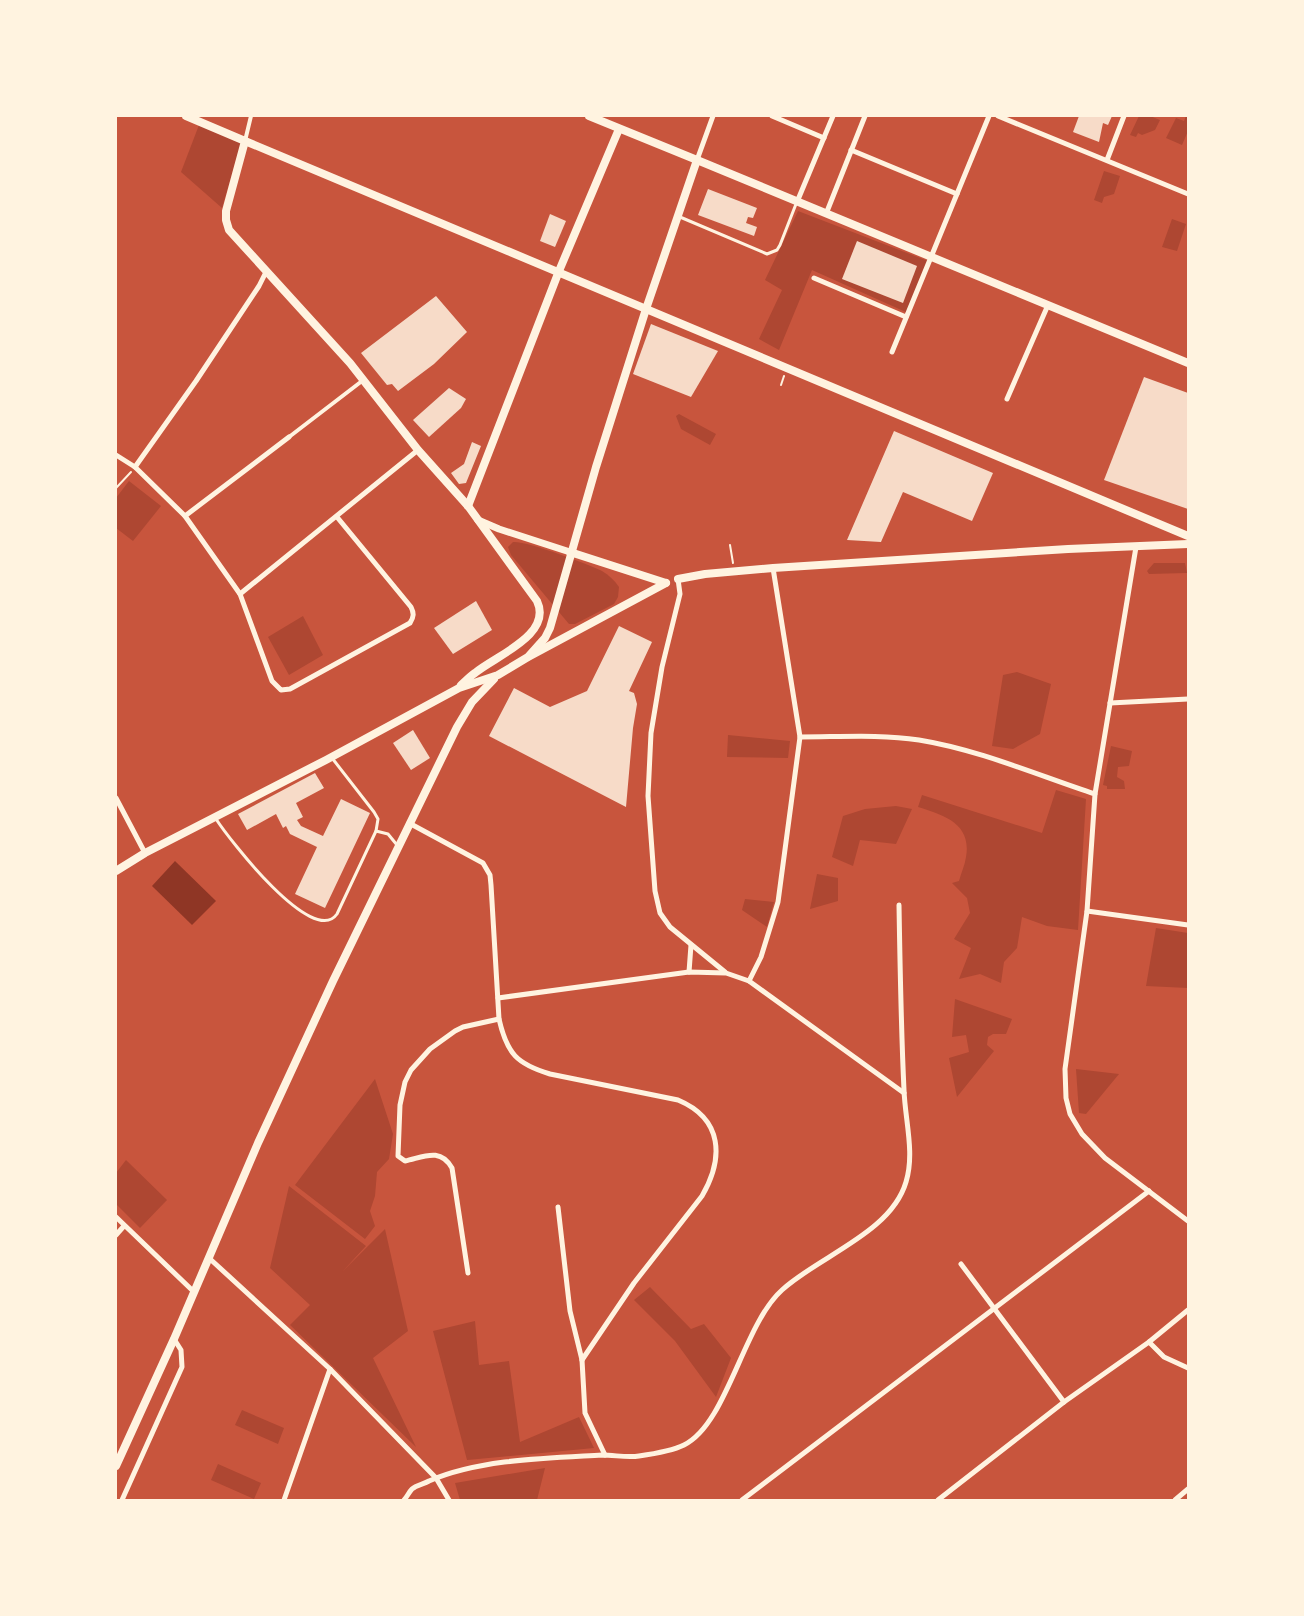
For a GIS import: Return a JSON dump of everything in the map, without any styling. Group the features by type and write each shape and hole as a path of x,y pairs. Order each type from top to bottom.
{"main road":[{"path":"186,116 1188,536"},
{"path":"589,116 1188,363"},
{"path":"468,506 559,271 619,129"},
{"path":"245,141 228,203 226,220 233,235 331,341 418,450 468,506 540,606 540,615 532,632 518,645 476,672 459,688"},
{"path":"528,657 545,638 549,628 570,552 646,309 697,160"},
{"path":"678,579 705,574 773,568 1068,549 1188,544"},
{"path":"570,552 666,582"},
{"path":"116,871 459,688 498,675 666,582"},
{"path":"116,1466 313,1025 409,823 468,708 498,675"}],"street":[{"path":"245,141 251,116"},
{"path":"697,160 713,116"},
{"path":"772,116 824,138"},
{"path":"797,202 833,116"},
{"path":"826,214 865,116"},
{"path":"892,352 989,116"},
{"path":"998,116 1188,194"},
{"path":"1107,160 1124,116"},
{"path":"851,150 957,194"},
{"path":"135,468 196,381 266,272"},
{"path":"814,278 906,317"},
{"path":"1007,399 1048,305"},
{"path":"185,516 363,381"},
{"path":"240,594 418,450"},
{"path":"116,455 135,468 185,516 240,594 272,681 278,688 285,690 410,622 414,616 411,607 337,517"},
{"path":"478,520 570,552"},
{"path":"1136,547 1095,794 1087,911 1065,1069 1066,1098 1070,1114 1082,1134 1105,1158 1188,1221"},
{"path":"748,981 761,957 778,902 800,737 773,568"},
{"path":"666,582 678,579 680,594 654,710 648,796 655,891 660,913 669,927 726,973"},
{"path":"1110,703 1188,699"},
{"path":"800,737 891,737 920,740 979,754 1095,794"},
{"path":"116,798 146,853"},
{"path":"409,823 478,859 487,868 492,885 499,1019 502,1035 512,1054 530,1068 550,1074 678,1100 699,1111 706,1119 715,1139 716,1161 702,1196 634,1283 582,1360"},
{"path":"404,1500 413,1488 464,1470 509,1462 605,1455 638,1456 684,1445 699,1435 713,1414 763,1313 782,1290 868,1231 890,1211 907,1182 909,1166 909,1137 904,1093 899,904"},
{"path":"1087,911 1188,925"},
{"path":"689,972 691,945"},
{"path":"498,998 689,972 726,973 748,981 904,1093"},
{"path":"468,1273 452,1168 444,1158 436,1155 405,1161 400,1158 397,1152 400,1105 409,1073 430,1049 463,1027 499,1019"},
{"path":"742,1500 1149,1191"},
{"path":"558,1207 570,1311 582,1360 585,1413 605,1455"},
{"path":"116,1217 193,1291"},
{"path":"116,1235 124,1226"},
{"path":"208,1257 330,1370 436,1478 450,1500"},
{"path":"961,1264 1064,1402"},
{"path":"938,1500 1064,1402 1149,1342 1188,1310"},
{"path":"122,1500 182,1367 181,1350 174,1339"},
{"path":"1149,1342 1164,1357 1188,1368"},
{"path":"284,1500 330,1370"},
{"path":"1175,1500 1188,1489"}],"lane":[{"path":"679,216 767,254 777,250 780,245 797,202"},
{"path":"215,818 225,834 277,892 303,913 330,921 337,914 376,831 378,819 331,757"},
{"path":"376,831 388,834 398,846"}],"path":[{"path":"116,488 135,468"},
{"path":"730,545 734,571"}],"shaded area":[{"path":"1139,116 1150,116 1160,120 1155,130 1142,135 1138,133 1136,137 1130,135"},
{"path":"1188,116 1188,131 1182,145 1166,138 1176,118 1184,121"},
{"path":"199,125 241,143 222,208 181,172"},
{"path":"1104,171 1120,176 1114,194 1104,197 1102,203 1094,200"},
{"path":"798,211 928,261 908,313 812,270 779,350 759,339 782,290 765,280"},
{"path":"1172,219 1186,224 1177,251 1162,247"},
{"path":"679,414 716,434 710,445 681,429 676,416"},
{"path":"129,481 161,506 133,541 116,528 116,498"},
{"path":"513,542 544,549 602,571 619,587 618,597 614,604 575,624 569,624 511,555 508,547"},
{"path":"1154,563 1185,563 1187,573 1149,574 1147,571"},
{"path":"303,616 323,655 289,675 268,637"},
{"path":"1017,672 1051,684 1040,734 1013,749 992,746 1003,675"},
{"path":"728,735 790,741 788,758 727,757"},
{"path":"1111,746 1132,751 1129,766 1118,767 1117,777 1124,781 1125,789 1107,789 1107,786 1103,785"},
{"path":"1056,790 1086,799 1078,930 1047,926 1022,917 1017,948 1004,962 1001,983 980,974 959,979 971,948 954,939 970,913 967,898 952,883 959,881 967,845 965,836 954,822 918,807 922,795 1042,833"},
{"path":"896,806 912,809 896,844 860,840 853,866 832,857 843,816 865,809"},
{"path":"175,861 216,901 192,925 152,886"},
{"path":"817,874 838,878 838,901 810,909"},
{"path":"745,899 774,902 767,927 742,910"},
{"path":"1156,928 1188,933 1188,988 1146,986"},
{"path":"955,999 1012,1019 1006,1034 993,1034 988,1037 987,1045 994,1051 957,1097 949,1058 969,1052 966,1035 952,1037"},
{"path":"1076,1069 1119,1074 1086,1114 1079,1113"},
{"path":"375,1079 393,1134 389,1159 377,1172 375,1196 370,1211 375,1226 365,1239 295,1185"},
{"path":"126,1160 167,1200 140,1228 116,1204 116,1173"},
{"path":"289,1186 366,1246 342,1272 385,1229 408,1331 373,1358 416,1447 290,1325 310,1305 270,1268"},
{"path":"650,1287 691,1329 704,1324 731,1358 716,1397 675,1341 634,1300"},
{"path":"475,1321 479,1365 509,1361 520,1442 579,1417 594,1448 467,1460 433,1331"},
{"path":"242,1410 284,1428 278,1444 235,1425"},
{"path":"218,1464 261,1483 254,1499 211,1480"},
{"path":"545,1468 537,1500 460,1500 455,1483"}],"building":[{"path":"1079,116 1112,116 1108,125 1103,123 1099,142 1073,132"},
{"path":"708,189 757,208 753,218 748,217 746,223 757,227 754,236 698,215"},
{"path":"550,214 566,221 555,247 540,241"},
{"path":"857,241 917,266 903,303 842,279"},
{"path":"436,296 467,332 434,364 398,391 392,384 387,385 361,353"},
{"path":"651,324 718,351 691,397 633,374"},
{"path":"1144,377 1188,393 1188,509 1104,480"},
{"path":"449,388 466,399 461,408 429,437 413,420"},
{"path":"894,431 993,473 972,521 903,492 881,542 847,540"},
{"path":"472,442 481,446 466,483 459,484 451,473 464,464"},
{"path":"476,601 492,630 453,654 434,628"},
{"path":"619,626 652,642 629,691 634,693 637,704 626,807 489,736 514,688 550,707 587,691"},
{"path":"413,730 430,758 411,770 393,743"},
{"path":"315,773 324,788 296,803 303,817 297,820 301,826 323,836 341,799 370,813 325,908 295,894 317,847 290,834 286,826 283,828 276,814 247,830 238,814"}]}
